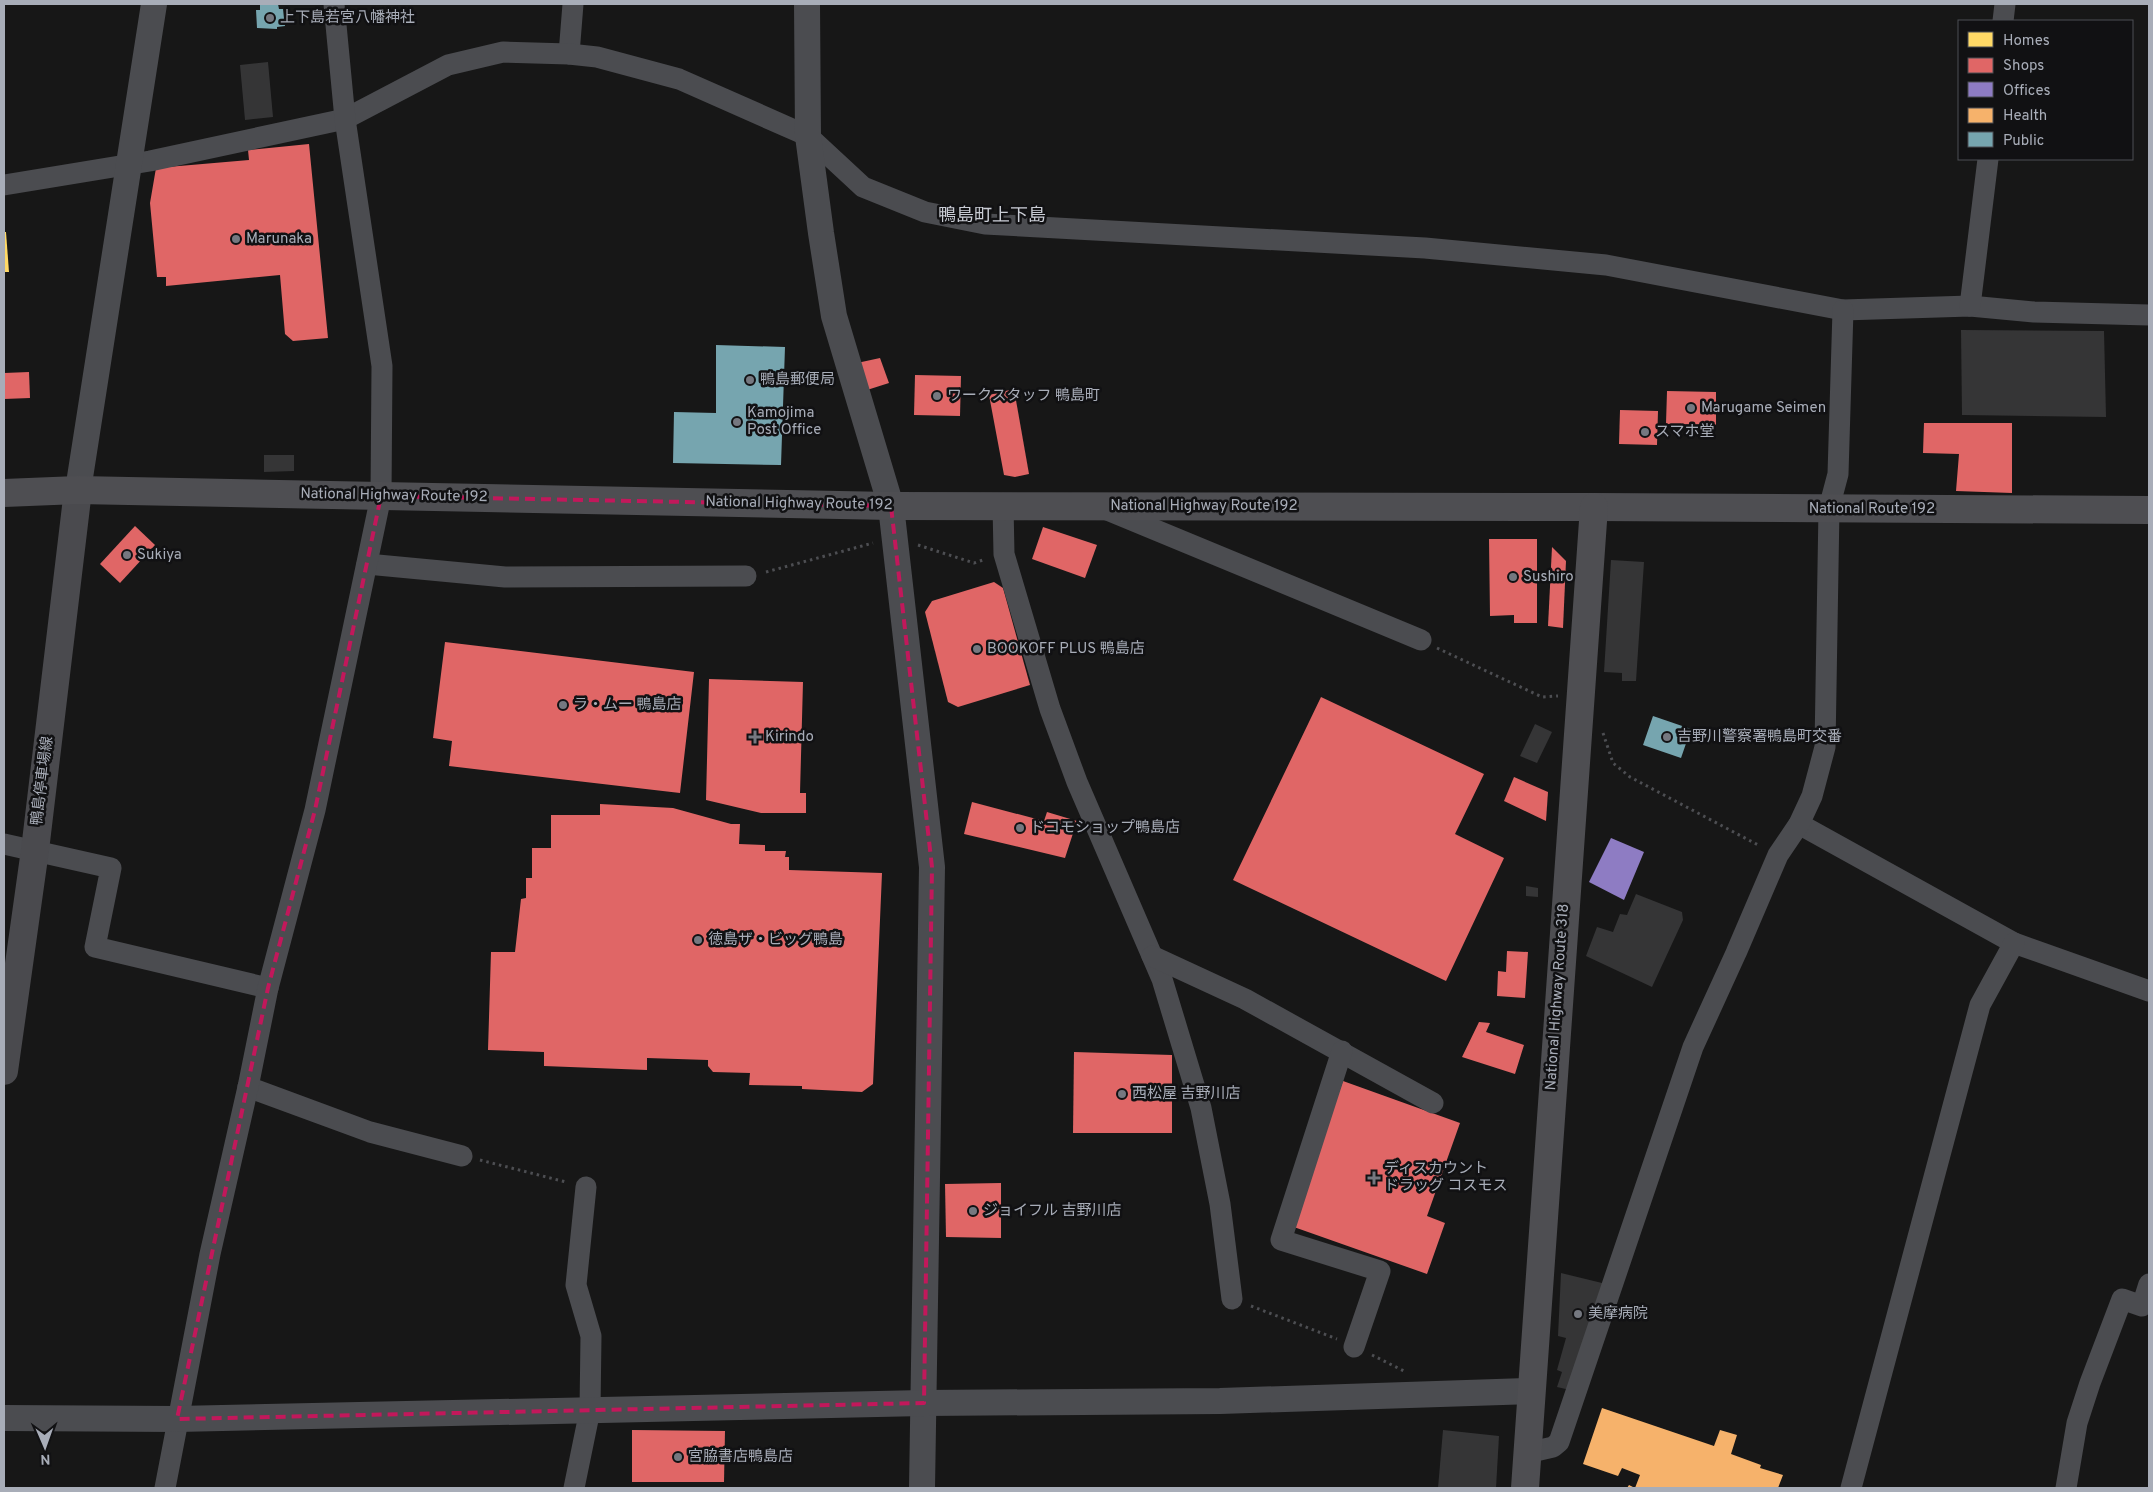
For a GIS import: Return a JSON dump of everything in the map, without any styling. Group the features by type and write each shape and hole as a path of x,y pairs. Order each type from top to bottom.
{"highway":[{"name":"National Highway Route 192","path":"4,493 78,490 891,506 1594,507"},
{"name":"National Route 192","path":"1594,507 2149,510"},
{"name":"National Highway Route 318","path":"1524,1488 1594,507"}],"main road":[{"name":"鴨島停車場線","path":"4,1071 35,850 78,490"}],"street":[{"path":"78,490 154,4"},
{"path":"165,1488 210,1254 248,1087 268,988 315,810 381,496 382,366 345,118 334,4"},
{"path":"569,54 574,4"},
{"path":"807,4 808,136 821,232 834,316 891,506 932,867 922,1488"},
{"path":"2003,20 2005,4"},
{"path":"4,180 129,165 345,118 448,65 503,52 569,54 596,57 680,80 808,136 863,187 925,212 985,224 1425,248 1606,265 1843,310 1970,306 2034,312 2149,315"},
{"path":"1970,306 1988,160"},
{"path":"1527,1453 1553,1447 1559,1442 1693,1048 1778,855 1799,824 1812,796 1825,747 1829,508 1838,474 1843,310"},
{"path":"1003,505 1004,554 1050,708 1076,782 1162,979 1201,1108 1220,1204 1232,1299"},
{"path":"1097,505 1421,640"},
{"path":"367,564 505,577 746,576"},
{"path":"1799,824 2014,943 2149,990"},
{"path":"4,844 111,868 95,947 268,988"},
{"path":"1852,1488 1980,1004 2014,943"},
{"path":"1152,956 1245,999 1433,1103"},
{"path":"1342,1051 1281,1240 1380,1271 1354,1347"},
{"path":"248,1087 370,1132 462,1156"},
{"path":"574,1488 590,1410 591,1336 576,1285 586,1187"},
{"path":"2066,1488 2077,1423 2122,1299 2142,1306 2149,1284"},
{"path":"4,1418 177,1419 924,1403 1220,1401 1530,1391"}],"path":[{"path":"746,576 776,570 895,537 974,562 1004,554"},
{"path":"462,1156 586,1187"}],"highlighted area":[{"path":"381,496 891,506 932,867 924,1403 177,1419 268,988 315,810"}],"building: Homes":[{"path":"4,232 6,232 9,272 4,272"}],"building: Shops":[{"name":"Marunaka","path":"309,144 328,338 293,341 285,334 280,275 166,286 166,277 157,277 150,203 156,168 249,160 248,150"},
{"path":"880,358 889,383 867,390 857,363"},
{"path":"29,372 30,398 4,399 4,373"},
{"name":"ワークスタッフ 鴨島町","path":"915,375 961,376 960,416 914,415"},
{"path":"1014,389 1029,474 1015,477 1004,475 989,395"},
{"name":"Marugame Seimen","path":"1667,391 1716,392 1716,425 1666,424"},
{"path":"1620,410 1658,411 1657,445 1619,444"},
{"path":"1924,423 2012,423 2012,493 1956,491 1959,454 1923,453"},
{"name":"Sukiya","path":"135,526 155,545 120,583 100,564"},
{"path":"1043,527 1097,545 1085,578 1032,559"},
{"name":"Sushiro","path":"1489,539 1537,539 1537,623 1514,623 1514,615 1490,616"},
{"path":"1552,547 1566,561 1563,628 1548,626"},
{"name":"BOOKOFF PLUS 鴨島店","path":"994,582 1003,588 1030,685 958,707 948,702 925,612 932,601"},
{"name":"ラ・ムー 鴨島店","path":"445,642 694,672 680,793 449,766 452,741 433,738"},
{"name":"Kirindo","path":"709,679 803,682 800,793 806,793 806,813 761,813 706,800"},
{"path":"1321,697 1484,774 1455,834 1504,858 1446,981 1233,880"},
{"path":"1514,777 1548,792 1546,821 1504,801"},
{"name":"ドコモショップ鴨島店","path":"972,802 1044,821 1047,812 1077,821 1065,858 964,834"},
{"name":"徳島ザ・ビッグ鴨島","path":"600,804 673,808 731,824 740,824 739,844 765,845 765,851 786,851 785,857 789,857 789,870 882,873 873,1084 862,1092 802,1089 802,1086 749,1085 750,1073 713,1072 708,1066 708,1060 647,1058 647,1070 544,1066 544,1052 488,1050 491,952 515,952 521,899 526,898 526,878 532,878 532,848 551,848 551,815 600,815"},
{"path":"1507,951 1528,952 1525,998 1497,996 1498,971 1506,972"},
{"path":"1479,1022 1490,1023 1486,1032 1524,1045 1515,1074 1462,1057"},
{"name":"西松屋 吉野川店","path":"1074,1052 1172,1055 1172,1133 1073,1133"},
{"name":"ディスカウント ドラッグ コスモス","path":"1343,1081 1460,1123 1427,1216 1445,1223 1427,1274 1291,1226"},
{"name":"ジョイフル 吉野川店","path":"1001,1183 1001,1238 946,1237 945,1184"},
{"name":"宮脇書店鴨島店","path":"632,1430 725,1431 724,1482 632,1482"}],"building: Offices":[{"path":"1611,838 1644,852 1624,900 1589,882"}],"building: Health":[{"path":"1602,1408 1714,1446 1720,1430 1737,1435 1731,1454 1761,1465 1760,1468 1783,1475 1778,1488 1635,1488 1640,1475 1622,1468 1618,1476 1583,1464"}],"building: Public":[{"name":"上下島若宮八幡神社","path":"260,4 278,4 279,9 283,9 285,26 277,27 277,29 257,28 256,10 260,10"},
{"name":"鴨島郵便局","path":"716,345 785,347 781,465 673,463 674,412 716,413"},
{"name":"吉野川警察署鴨島町交番","path":"1653,716 1691,729 1681,758 1643,745"}],"building: Other":[{"path":"268,62 273,117 245,120 240,65"},
{"path":"1961,330 2104,331 2106,417 1962,415"},
{"path":"264,455 294,455 294,471 264,472"},
{"path":"1611,560 1644,562 1636,681 1622,681 1622,673 1604,672"},
{"path":"1535,724 1552,732 1537,763 1520,756"},
{"path":"1526,886 1538,888 1538,897 1526,896"},
{"path":"1636,894 1682,912 1683,920 1652,987 1586,956 1597,927 1613,932 1620,914 1627,915"},
{"name":"美摩病院","path":"1561,1273 1602,1283 1605,1291 1570,1390 1557,1387 1562,1372 1557,1370 1566,1338 1558,1336"},
{"path":"1443,1430 1499,1436 1496,1488 1438,1488"}],"place":[{"name":"上下島若宮八幡神社","path":"270,18"},
{"name":"Marunaka","path":"236,239"},
{"name":"鴨島郵便局","path":"750,380"},
{"name":"ワークスタッフ 鴨島町","path":"937,396"},
{"name":"Marugame Seimen","path":"1691,408"},
{"name":"Kamojima Post Office","path":"737,422"},
{"name":"スマホ堂","path":"1645,432"},
{"name":"Sukiya","path":"127,555"},
{"name":"Sushiro","path":"1513,577"},
{"name":"BOOKOFF PLUS 鴨島店","path":"977,649"},
{"name":"ラ・ムー 鴨島店","path":"563,705"},
{"name":"Kirindo","path":"755,737"},
{"name":"吉野川警察署鴨島町交番","path":"1667,737"},
{"name":"ドコモショップ鴨島店","path":"1020,828"},
{"name":"徳島ザ・ビッグ鴨島","path":"698,940"},
{"name":"西松屋 吉野川店","path":"1122,1094"},
{"name":"ディスカウント ドラッグ コスモス","path":"1374,1178"},
{"name":"ジョイフル 吉野川店","path":"973,1211"},
{"name":"美摩病院","path":"1578,1314"},
{"name":"宮脇書店鴨島店","path":"678,1457"}],"district":[{"name":"鴨島町上下島","path":"992,216"}]}
